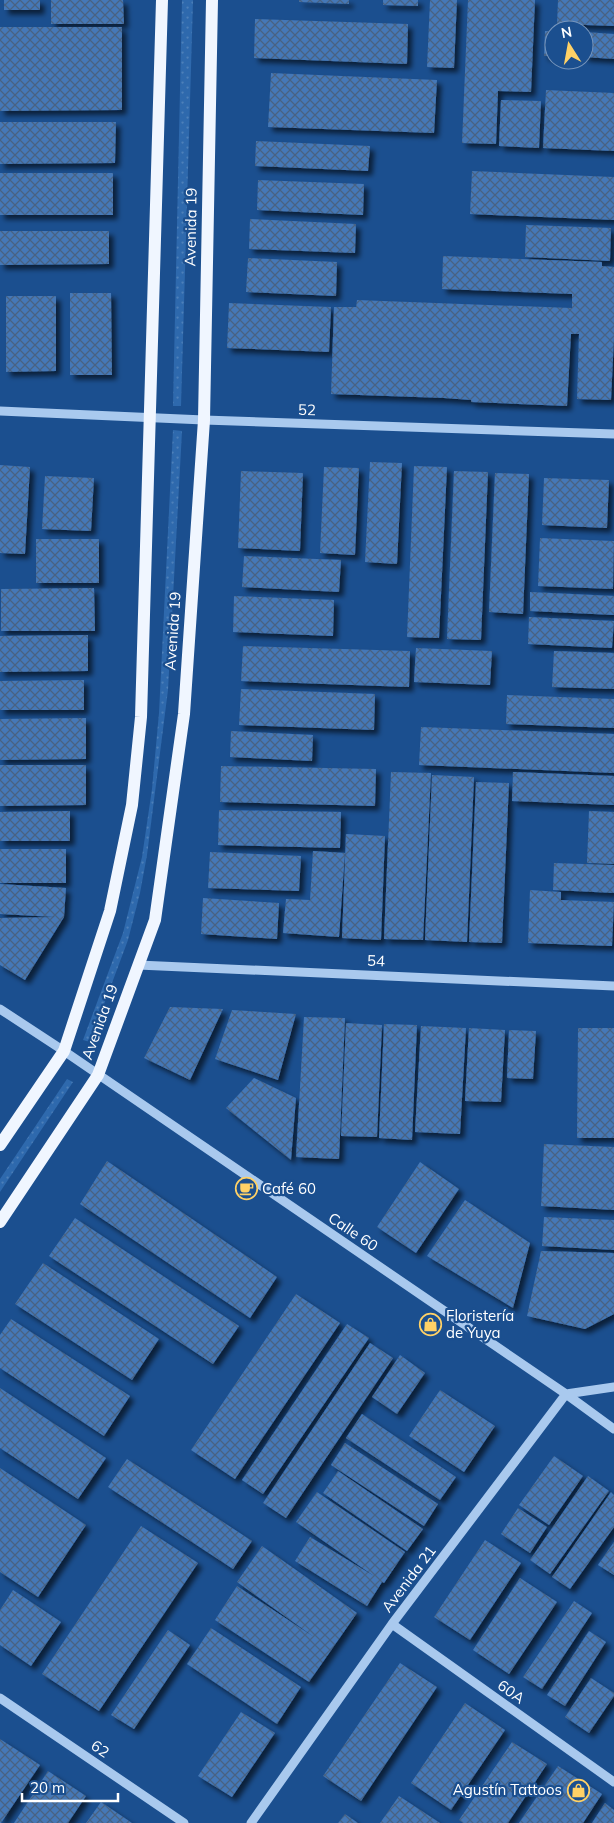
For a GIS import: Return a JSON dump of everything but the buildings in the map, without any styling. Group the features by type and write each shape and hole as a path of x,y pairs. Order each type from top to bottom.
{"main road":[{"name":"Avenida 19","path":"0,1146 64,1051 110,911 132,805 141,717 162,0"},
{"name":"Avenida 19","path":"0,1222 98,1075 155,920 184,714 204,420 212,0"}],"street":[{"name":"52","path":"0,411 614,434"},
{"name":"54","path":"138,965 614,986"},
{"name":"Calle 60","path":"0,1010 64,1051 566,1394 614,1429"},
{"path":"566,1394 614,1387"},
{"name":"Avenida 21","path":"251,1823 392,1624 566,1394"},
{"name":"60A","path":"392,1624 614,1782"},
{"name":"62","path":"0,1698 184,1823"}],"shaded area":[{"path":"182,0 193,0 181,406 173,406"},
{"path":"173,430 182,431 168,690 147,855 128,940 90,1042 83,1040 123,933 142,857 152,789 159,713"},
{"path":"67,1079 73,1082 0,1192 0,1179"}],"place":[{"name":"Café 60","path":"246,1189"},
{"name":"Floristería de Yuya","path":"430,1325"},
{"name":"Agustín Tattoos","path":"578,1790"}]}
